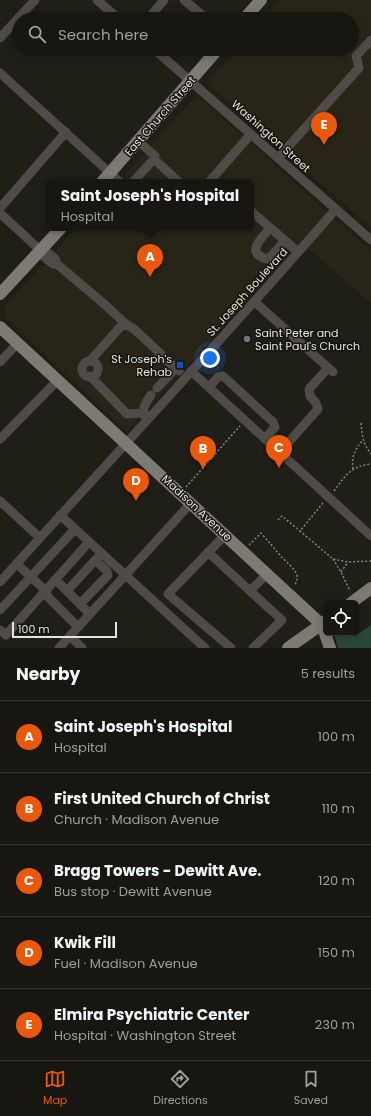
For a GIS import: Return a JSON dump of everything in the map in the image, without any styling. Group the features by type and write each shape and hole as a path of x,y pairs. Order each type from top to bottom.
{"main road":[{"path":"250,12 261,0"},
{"name":"East Church Street","path":"104,179 212,56"},
{"path":"0,294 58,231"},
{"name":"Madison Avenue","path":"0,327 267,574 323,622"},
{"path":"355,600 371,588"},
{"path":"288,648 323,624"},
{"name":"Madison Avenue","path":"327,636 330,648"}],"street":[{"path":"24,12 35,0"},
{"path":"97,0 111,12"},
{"path":"154,12 164,0"},
{"path":"184,0 199,12"},
{"path":"0,38 12,25"},
{"path":"359,53 371,40"},
{"name":"Washington Street","path":"162,56 335,210 371,240"},
{"path":"278,158 359,68 356,56"},
{"path":"2,78 66,132 117,179"},
{"path":"0,208 66,132"},
{"path":"215,179 251,134"},
{"path":"138,141 155,156 154,159 176,179"},
{"path":"136,179 154,159"},
{"name":"St. Joseph Boulevard","path":"0,582 126,443 145,417 189,374 255,302 335,210"},
{"path":"0,213 41,251 47,252 57,260 57,264 103,303 127,326 134,329 176,368 189,374 209,387 371,536"},
{"path":"254,214 298,252"},
{"path":"270,228 256,244 255,251 262,258 267,259 285,241"},
{"path":"255,302 331,370 309,389 310,396 316,403 318,409 280,452"},
{"path":"127,326 121,326 90,361 84,365 83,370 85,374 90,376 127,414 145,417 143,407 151,395"},
{"path":"0,362 18,343"},
{"path":"157,388 176,368"},
{"path":"209,387 218,377 223,376 273,422 275,427 266,439"},
{"path":"0,439 58,380"},
{"path":"0,501 40,538"},
{"path":"59,648 191,503"},
{"path":"60,516 90,542 108,575 80,604"},
{"path":"0,610 75,528"},
{"path":"225,535 168,594 231,648"},
{"path":"3,633 46,591 90,542"},
{"path":"208,552 282,620 253,648"},
{"path":"98,557 126,575 205,648"},
{"path":"67,591 98,557"},
{"path":"16,564 46,591 48,597 78,627"},
{"path":"250,591 267,574"},
{"path":"56,580 90,614"},
{"path":"190,634 202,623"},
{"path":"70,636 82,648"}],"path":[{"path":"361,423 363,440 366,448 371,454"},
{"path":"186,487 240,426"},
{"path":"353,469 352,463 356,448 363,440"},
{"path":"332,492 348,472 362,465 371,464"},
{"path":"300,531 323,503"},
{"path":"278,520 282,516 333,559 342,572 350,590"},
{"path":"249,545 261,533 281,557 295,570 297,581 294,586"},
{"path":"333,559 348,562 371,561"},
{"path":"342,572 348,562"}],"shaded area":[{"path":"280,0 371,0 371,228 207,83 231,56 359,56 359,12 269,12"},
{"path":"197,95 371,251 371,303 301,242 127,432 5,317 5,306 73,231 254,231 254,179 121,179"}],"green space":[{"path":"371,625 371,648 338,648 335,636 354,637 359,636 359,633"}],"place":[{"name":"Elmira Psychiatric Center","path":"324,145"},
{"name":"Saint Joseph's Hospital","path":"150,277"},
{"name":"Saint Peter and Saint Paul's Church","path":"247,339"},
{"name":"St Joseph's Rehab","path":"180,365"},
{"name":"Bragg Towers - Dewitt Ave.","path":"279,468"},
{"name":"First United Church of Christ","path":"203,469"},
{"name":"Kwik Fill","path":"136,501"}]}
